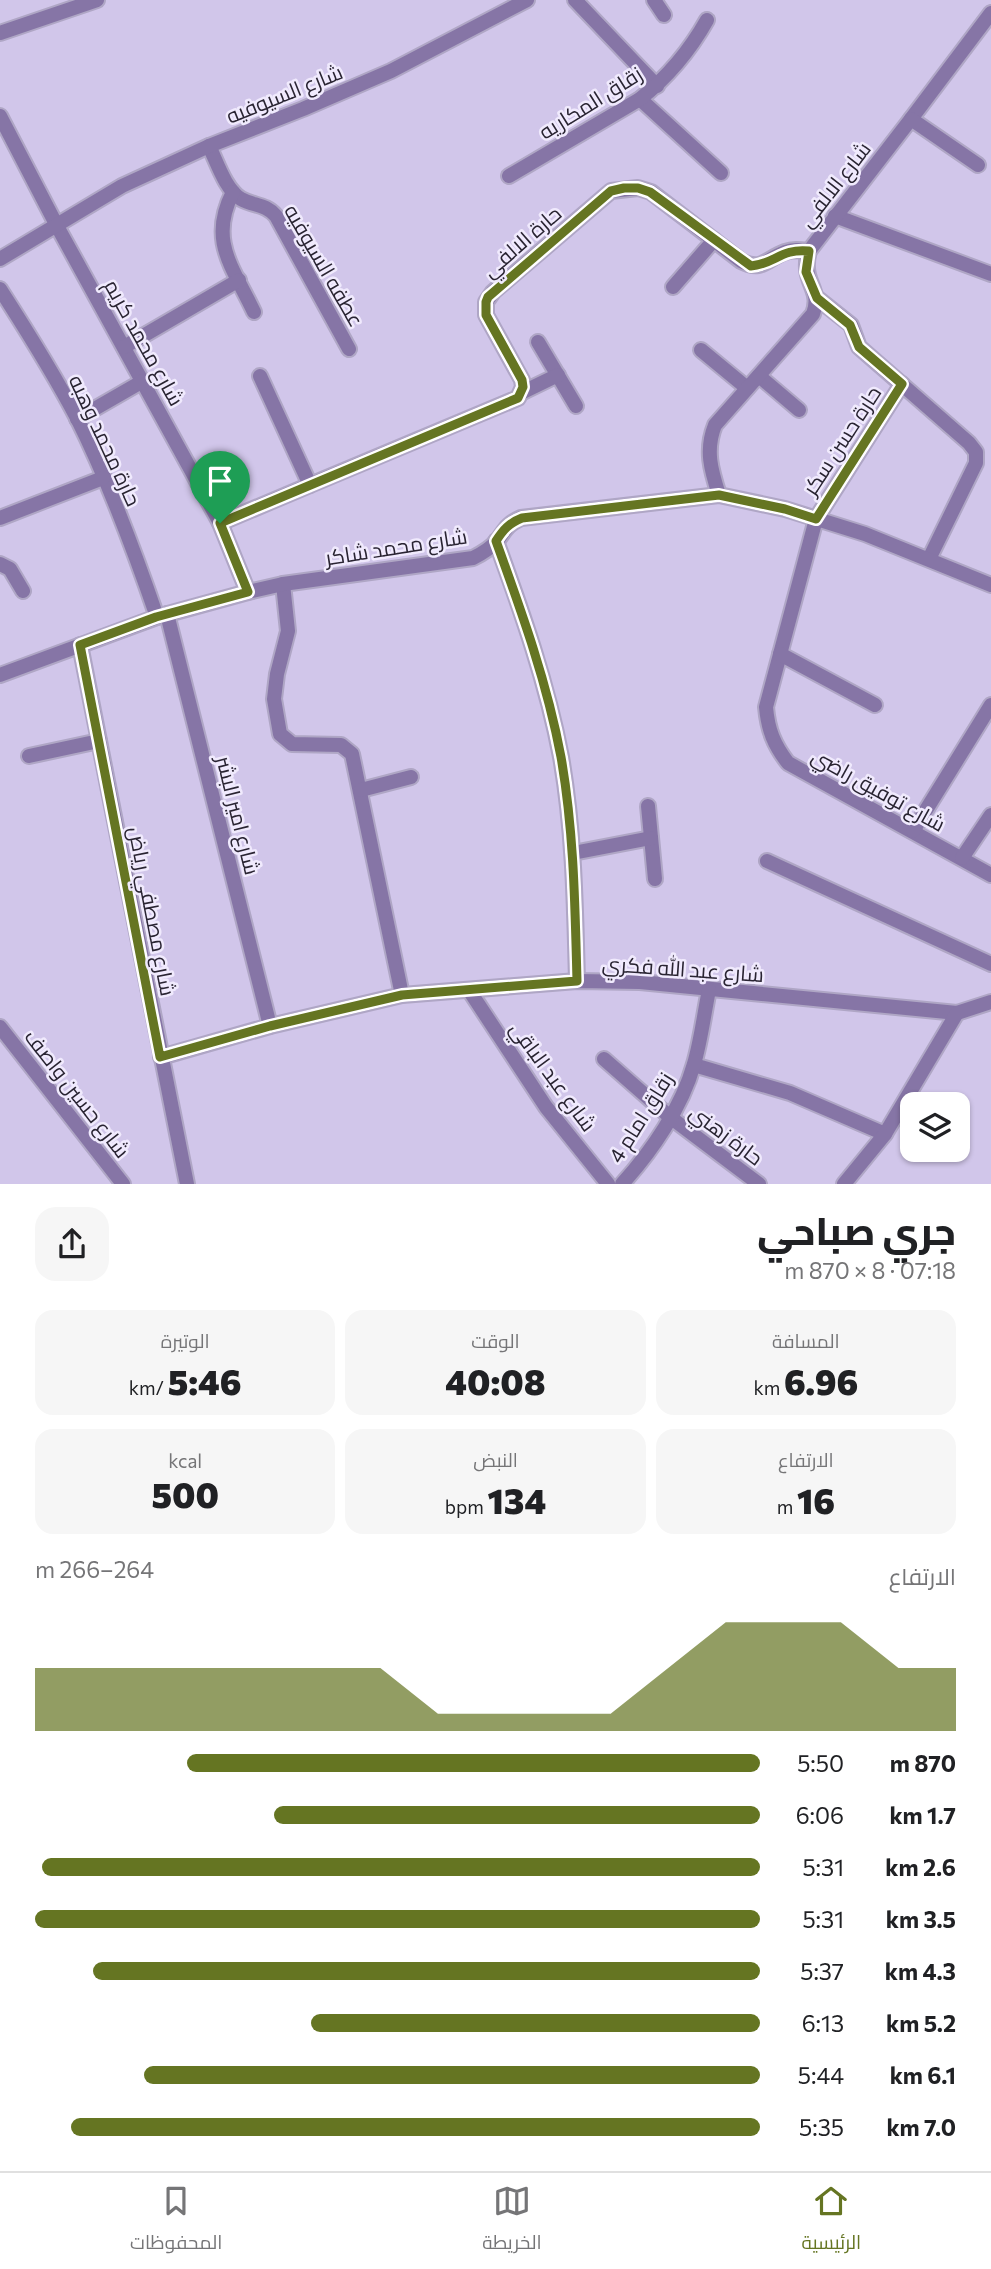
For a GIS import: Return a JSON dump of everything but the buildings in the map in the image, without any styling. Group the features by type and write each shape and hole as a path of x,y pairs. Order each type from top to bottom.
{"street":[{"path":"0,33 97,0"},
{"name":"شارع السيوفيه","path":"0,259 122,186 209,146 390,71 527,0"},
{"path":"575,0 657,86"},
{"path":"654,0 664,15"},
{"name":"شارع الالفي","path":"817,298 806,272 809,251 991,13"},
{"name":"زقاق المكاريه","path":"509,176 640,99 657,86 677,66 707,20"},
{"path":"640,99 721,173"},
{"name":"شارع محمد كريم","path":"0,116 57,226 220,523 248,592"},
{"path":"911,119 985,165"},
{"path":"209,146 233,192 224,209 221,229 224,248 254,312"},
{"name":"حارة الالفي","path":"521,393 522,380 486,315 486,302 493,292 611,191 638,188 650,192 751,266 762,265 794,249 809,251"},
{"name":"عطفه السيوفيه","path":"233,192 249,202 265,206 276,216 349,349"},
{"path":"835,216 991,274"},
{"path":"673,287 714,240"},
{"path":"124,348 239,280"},
{"name":"حارة محمد وهبه","path":"0,289 77,419 162,616"},
{"path":"719,495 708,452 709,438 715,425 813,314 817,298 850,325 859,347 976,452 976,463 929,559"},
{"path":"538,342 576,406"},
{"path":"701,350 747,388"},
{"path":"220,523 513,402 521,393 558,375"},
{"path":"260,376 310,485"},
{"path":"759,376 799,411"},
{"path":"77,419 144,381"},
{"name":"حارة حسن سكر","path":"816,519 902,384"},
{"path":"0,518 103,478"},
{"name":"شارع محمد شاكر","path":"0,675 162,616 248,592 283,584 473,558 486,551 511,523 522,518 719,495 764,504 865,534 991,585"},
{"name":"شارع توفيق راضي","path":"816,519 766,707 768,727 775,747 788,763 991,875"},
{"path":"496,541 534,648 561,757 573,853 577,981"},
{"path":"0,564 10,569 23,592"},
{"path":"283,584 288,631 277,674 274,699 280,734 292,744 334,744 347,748 354,760 402,995"},
{"name":"شارع امير البشر","path":"162,616 270,1026"},
{"name":"شارع مصطفي رياض","path":"80,645 187,1184"},
{"path":"780,654 875,705"},
{"path":"913,831 991,705"},
{"path":"29,756 99,741"},
{"path":"361,790 411,777"},
{"path":"648,806 655,879"},
{"path":"962,858 991,815"},
{"path":"573,853 651,838"},
{"path":"766,861 991,964"},
{"name":"شارع عبد الله فكري","path":"160,1057 270,1026 402,995 577,981 640,982 957,1013"},
{"name":"شارع عبد الباقي","path":"469,990 546,1107 608,1184"},
{"name":"زقاق امام 4","path":"622,1184 670,1117 694,1066 709,990"},
{"path":"844,1184 885,1134 957,1013 991,1002"},
{"name":"شارع حسين واصف","path":"0,1027 123,1184"},
{"name":"حارة زهني","path":"604,1059 670,1117 759,1184"},
{"path":"694,1066 790,1093 885,1134"}],"route":[{"path":"624,188 638,188 650,192 751,266 762,265 794,249 809,251 806,272 817,298 853,328 859,347 902,384 816,519 785,509 719,495 522,518 511,523 496,541 534,648 561,757 575,869 577,981 402,995 270,1026 160,1057 80,645 156,617 248,592 220,523 518,398 523,387 522,380 486,315 488,297 611,191 624,188"}]}
